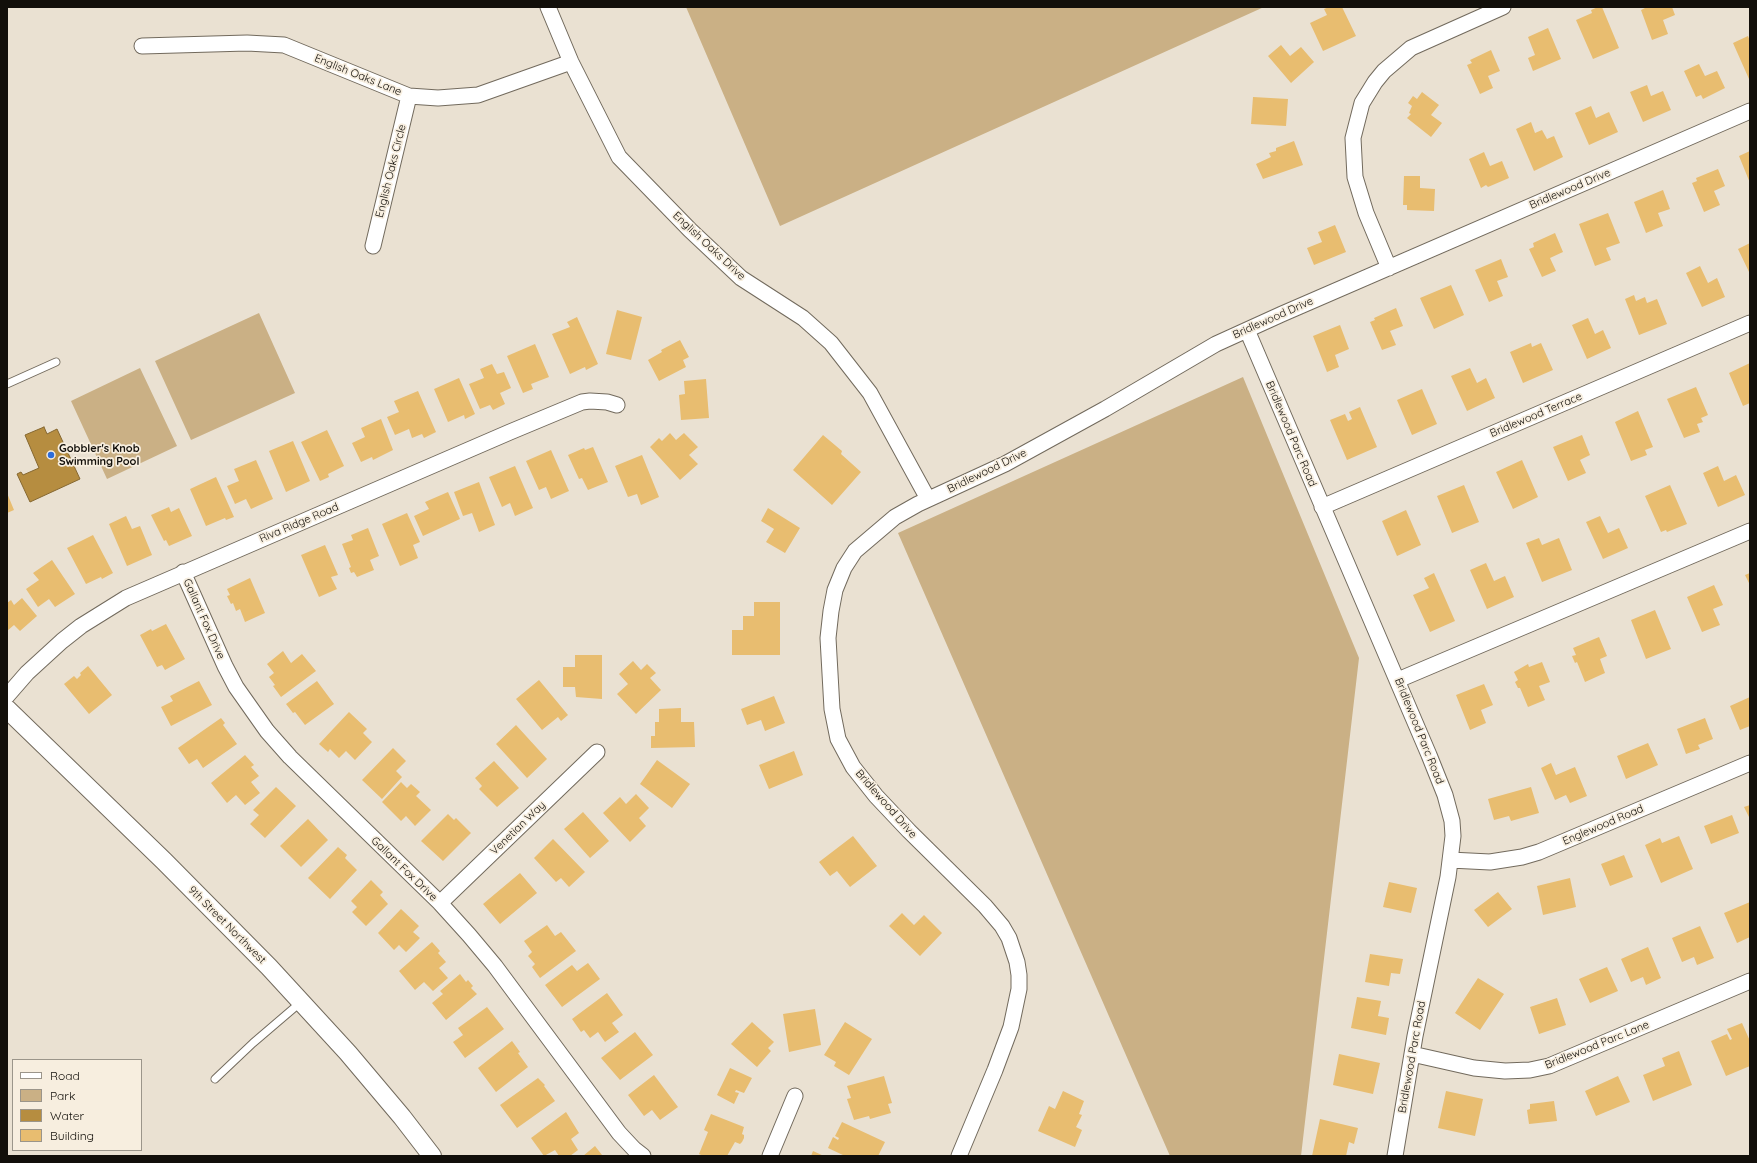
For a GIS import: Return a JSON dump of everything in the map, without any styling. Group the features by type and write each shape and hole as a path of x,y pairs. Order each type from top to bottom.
{"street":[{"name":"English Oaks Drive","path":"548,7 571,62 619,157 690,230 742,278 803,318 831,343 870,392 928,500"},
{"path":"1389,268 1366,213 1354,168 1353,138 1362,103 1384,71 1411,48 1503,7"},
{"name":"English Oaks Lane","path":"142,46 247,43 284,45 409,96 438,98 478,95 571,62"},
{"name":"English Oaks Circle","path":"373,246 409,96"},
{"name":"Bridlewood Drive","path":"959,1156 995,1070 1011,1027 1019,989 1017,962 1009,938 985,906 876,796 853,767 844,752 835,726 832,709 828,638 835,590 844,568 855,551 895,517 1005,464 1105,409 1216,344 1750,111"},
{"name":"Bridlewood Terrace","path":"1322,507 1750,323"},
{"name":"Bridlewood Parc Road","path":"1246,330 1398,680 1445,795 1452,821 1453,836 1440,920 1412,1054 1395,1156"},
{"name":"Riva Ridge Road","path":"7,696 27,673 81,626 126,598 183,572 582,402 590,401 617,405"},
{"path":"1398,680 1750,531"},
{"name":"Gallant Fox Drive","path":"183,572 225,666 249,707 267,731 290,757 440,904 495,966 619,1133 643,1156"},
{"name":"9th Street Northwest","path":"7,709 164,861 269,968 348,1052 398,1111 432,1156"},
{"name":"Venetian Way","path":"440,904 597,752"},
{"name":"Englewood Road","path":"1450,860 1490,862 1522,857 1750,763"},
{"name":"Bridlewood Parc Lane","path":"1412,1054 1474,1068 1505,1071 1530,1070 1548,1066 1750,981"},
{"path":"770,1156 795,1096"}],"lane":[{"path":"7,384 56,362"},
{"path":"215,1079 301,1002"}],"green space":[{"path":"686,7 1264,7 780,226"},
{"path":"259,313 295,393 191,440 155,361"},
{"path":"140,368 177,446 107,479 71,401"},
{"path":"1243,377 1359,658 1301,1156 1170,1156 898,533"}],"water":[{"name":"Gobbler's Knob Swimming Pool","path":"44,427 47,434 57,429 80,479 30,502 17,474 21,472 23,475 39,468 25,435"}],"building":[{"path":"1329,7 1342,7 1356,36 1323,51 1310,23 1327,15 1324,9"},
{"path":"1602,7 1619,48 1593,59 1576,20 1592,13 1591,10"},
{"path":"1647,7 1672,7 1675,15 1663,20 1668,34 1652,40 1641,10"},
{"path":"1548,28 1561,59 1533,71 1528,58 1535,55 1528,37"},
{"path":"1748,36 1750,41 1749,79 1733,43"},
{"path":"1281,45 1290,56 1301,47 1314,62 1291,83 1268,56"},
{"path":"1491,50 1500,71 1488,76 1493,88 1480,94 1467,65 1472,63 1470,60"},
{"path":"1699,64 1705,76 1717,71 1725,88 1703,99 1701,95 1696,97 1684,71"},
{"path":"1647,85 1651,96 1663,91 1671,110 1643,122 1630,92"},
{"path":"1422,92 1439,105 1431,115 1442,123 1431,137 1407,118 1411,114 1409,113 1412,106 1408,103 1413,96 1417,99"},
{"path":"1253,97 1288,99 1286,126 1251,124"},
{"path":"1591,106 1596,118 1609,112 1618,132 1589,145 1575,113"},
{"path":"1531,122 1535,133 1542,130 1547,139 1554,136 1563,157 1534,171 1516,129"},
{"path":"1294,141 1303,165 1263,179 1256,164 1271,157 1269,153 1276,151 1276,148"},
{"path":"1750,151 1750,183 1739,156"},
{"path":"1484,152 1490,166 1502,161 1509,178 1488,187 1486,185 1481,188 1469,159"},
{"path":"1718,169 1725,186 1714,191 1720,205 1704,212 1692,183 1697,181 1696,178"},
{"path":"1404,176 1420,176 1420,188 1435,189 1434,211 1407,210 1407,205 1403,205"},
{"path":"1663,190 1670,209 1658,213 1663,226 1646,233 1634,202"},
{"path":"1608,213 1620,243 1606,248 1611,260 1595,266 1579,224"},
{"path":"1335,225 1346,252 1314,265 1307,248 1322,242 1318,232"},
{"path":"1555,233 1563,252 1550,258 1556,271 1542,277 1529,249 1534,247 1533,243"},
{"path":"1750,243 1750,274 1738,249"},
{"path":"1501,259 1508,277 1497,281 1503,296 1489,302 1475,270"},
{"path":"1700,266 1708,283 1717,278 1725,297 1702,307 1686,273"},
{"path":"1451,285 1464,315 1434,329 1420,298"},
{"path":"1634,295 1636,301 1645,297 1647,303 1657,299 1667,324 1639,335 1625,299"},
{"path":"1396,308 1403,326 1390,331 1396,345 1382,350 1370,322 1375,320 1374,318"},
{"path":"617,310 642,317 631,360 606,354"},
{"path":"577,317 598,364 586,370 585,367 570,374 552,334 570,327 567,322"},
{"path":"1588,318 1595,334 1603,330 1611,348 1587,359 1572,325"},
{"path":"1340,325 1349,349 1335,355 1339,367 1327,372 1313,336"},
{"path":"680,340 689,357 683,360 686,367 659,381 648,360 662,352 661,350"},
{"path":"1531,343 1532,347 1541,343 1553,370 1523,383 1510,352"},
{"path":"535,344 549,377 531,384 533,389 523,393 507,356"},
{"path":"1750,363 1750,403 1743,406 1729,373"},
{"path":"492,364 497,374 504,372 511,388 500,393 505,404 493,410 490,405 480,409 469,384 484,378 480,369"},
{"path":"1470,368 1477,383 1486,378 1495,398 1467,411 1451,376"},
{"path":"459,378 475,414 465,419 464,415 448,422 434,389"},
{"path":"706,379 709,418 681,420 679,395 685,394 684,381"},
{"path":"1696,387 1708,415 1701,418 1703,422 1697,424 1700,432 1684,438 1667,399"},
{"path":"1422,389 1437,424 1412,435 1397,400"},
{"path":"418,391 436,432 424,438 422,434 412,438 409,429 395,435 387,417 399,412 394,401"},
{"path":"1360,407 1377,447 1347,460 1330,420 1345,414 1348,421 1352,419 1349,412"},
{"path":"1638,411 1653,447 1645,450 1647,455 1631,461 1615,422"},
{"path":"381,419 393,450 373,460 372,457 361,462 352,443 365,437 361,428"},
{"path":"327,430 344,466 328,474 329,477 320,481 301,442"},
{"path":"670,433 676,440 684,433 698,447 689,455 698,464 680,480 650,447 659,438 662,441"},
{"path":"823,435 842,451 841,454 861,472 832,505 793,470"},
{"path":"1582,435 1590,455 1580,460 1586,473 1568,481 1553,447"},
{"path":"293,441 310,481 286,492 269,451"},
{"path":"593,447 608,482 588,490 582,478 579,479 568,455 584,448 585,450"},
{"path":"551,450 569,491 551,499 546,487 539,490 526,461"},
{"path":"642,455 659,497 641,505 637,494 628,497 615,466"},
{"path":"256,460 273,499 251,509 246,499 235,504 227,486 239,481 234,469"},
{"path":"1522,460 1538,497 1513,509 1496,472"},
{"path":"515,466 533,508 515,516 510,503 502,507 489,477"},
{"path":"1718,466 1724,481 1736,475 1745,495 1718,507 1703,473"},
{"path":"216,477 234,517 226,520 225,518 206,526 190,489"},
{"path":"479,482 495,525 479,532 472,513 463,516 454,492"},
{"path":"1464,485 1479,522 1452,533 1437,496"},
{"path":"1670,485 1687,524 1667,532 1666,530 1661,532 1645,496"},
{"path":"448,492 460,519 423,536 414,516 429,509 425,502"},
{"path":"7,493 14,510 7,513"},
{"path":"169,507 171,512 179,508 192,536 169,546 166,540 164,541 151,515"},
{"path":"768,508 800,528 785,553 766,542 774,529 761,521"},
{"path":"1406,510 1421,545 1397,556 1382,521"},
{"path":"407,513 420,542 413,545 418,558 400,566 382,524"},
{"path":"126,516 132,529 140,526 152,555 127,566 109,524"},
{"path":"1600,516 1608,533 1619,528 1628,548 1603,559 1586,522"},
{"path":"368,528 379,556 370,560 374,570 357,577 354,572 351,573 349,568 351,567 342,544 353,540 351,535"},
{"path":"93,535 113,573 102,579 101,577 86,584 67,548"},
{"path":"1539,538 1542,545 1559,538 1572,570 1542,582 1526,543"},
{"path":"325,545 338,575 331,577 337,589 319,597 301,555"},
{"path":"52,560 75,594 55,607 49,599 38,607 26,589 39,580 33,573"},
{"path":"1486,563 1494,581 1505,576 1514,597 1487,609 1470,570"},
{"path":"1434,573 1455,621 1430,632 1413,595 1429,588 1424,578"},
{"path":"1750,573 1750,585 1745,575"},
{"path":"250,578 265,613 245,622 240,609 236,611 233,603 231,604 227,596 230,595 227,589"},
{"path":"1714,585 1723,605 1713,609 1720,625 1702,632 1687,597"},
{"path":"22,598 37,616 20,631 14,625 7,631 7,603 11,600 14,605"},
{"path":"754,602 780,602 780,655 732,655 732,630 743,630 743,616 754,616"},
{"path":"1655,610 1671,649 1646,659 1631,620"},
{"path":"166,624 185,659 165,670 162,665 157,667 140,635 151,629 152,631"},
{"path":"1599,637 1607,656 1600,659 1605,673 1585,682 1577,662 1575,663 1572,656 1576,655 1573,648"},
{"path":"283,651 291,663 302,654 316,671 281,697 273,686 275,685 269,677 274,673 267,664"},
{"path":"575,655 602,655 602,699 576,697 575,687 563,687 563,667 575,667"},
{"path":"633,661 641,670 647,664 656,673 650,678 661,690 636,714 617,694 628,684 619,674"},
{"path":"1542,662 1550,682 1539,686 1545,700 1528,707 1520,688 1518,688 1515,682 1518,680 1514,672 1528,664 1529,667"},
{"path":"88,666 112,695 89,714 64,684 74,676 77,679 81,675 80,673"},
{"path":"539,680 568,715 561,721 558,717 542,730 516,699"},
{"path":"199,681 212,705 171,726 161,707 173,701 170,696"},
{"path":"317,681 334,704 305,725 295,712 293,713 286,704"},
{"path":"1484,684 1493,705 1481,710 1486,723 1470,730 1456,695"},
{"path":"774,696 785,723 765,731 761,720 747,725 741,709"},
{"path":"1750,697 1750,726 1740,730 1730,706"},
{"path":"681,708 681,722 694,722 695,747 651,748 651,736 655,736 655,722 659,722 659,709"},
{"path":"349,712 367,729 363,733 372,742 355,760 346,751 339,758 330,749 328,752 319,744"},
{"path":"221,718 225,723 223,725 237,744 203,768 197,759 189,764 178,748"},
{"path":"1705,718 1713,739 1698,745 1700,749 1686,754 1677,729"},
{"path":"516,725 547,759 527,778 496,744"},
{"path":"1648,743 1658,765 1626,779 1617,756"},
{"path":"393,748 406,761 396,771 402,777 382,799 362,780"},
{"path":"794,751 803,775 769,789 759,765"},
{"path":"245,755 254,765 251,767 259,776 251,782 260,793 245,805 236,795 227,803 211,783"},
{"path":"657,760 690,784 672,808 640,784"},
{"path":"494,761 519,788 497,807 479,789 482,786 475,778"},
{"path":"1551,763 1556,775 1575,767 1587,796 1570,803 1566,795 1555,800 1541,768"},
{"path":"401,782 407,788 411,784 420,792 416,796 431,810 415,826 406,816 401,821 382,802"},
{"path":"276,787 296,806 265,838 250,824 259,815 253,810"},
{"path":"1531,787 1539,813 1511,821 1509,816 1494,820 1488,799"},
{"path":"636,794 649,808 639,818 646,826 630,842 603,813 620,797 626,804"},
{"path":"1750,805 1750,819 1744,807"},
{"path":"583,812 609,841 590,858 564,829"},
{"path":"448,814 454,820 456,818 471,833 443,861 421,841"},
{"path":"1732,815 1739,833 1711,844 1704,826"},
{"path":"308,819 328,840 301,867 280,846"},
{"path":"853,836 877,866 850,887 837,871 830,876 819,862"},
{"path":"1679,836 1693,869 1661,883 1645,845 1660,838 1662,843"},
{"path":"553,839 585,872 569,887 561,878 556,882 534,858"},
{"path":"338,847 347,855 345,858 357,870 330,899 308,878"},
{"path":"1624,855 1633,877 1610,886 1601,864"},
{"path":"520,873 537,893 500,924 483,904"},
{"path":"1570,878 1576,907 1543,915 1537,886"},
{"path":"371,880 383,892 380,895 388,904 366,926 352,912 357,907 351,901"},
{"path":"1389,882 1417,888 1411,913 1383,907"},
{"path":"1498,892 1512,909 1488,927 1474,910"},
{"path":"1750,902 1750,937 1737,943 1724,913"},
{"path":"401,909 419,926 413,932 420,938 406,952 399,945 394,950 378,933"},
{"path":"902,913 914,925 924,915 942,933 920,956 889,926"},
{"path":"547,925 555,936 561,932 576,951 540,978 532,967 535,964 528,956 532,952 524,941"},
{"path":"1700,926 1714,958 1697,965 1694,957 1682,962 1672,938"},
{"path":"432,942 440,951 438,953 446,962 439,968 448,978 433,991 424,982 415,990 399,971"},
{"path":"1648,947 1661,978 1646,985 1643,977 1631,982 1621,959"},
{"path":"1370,954 1403,959 1400,974 1391,973 1389,986 1365,982"},
{"path":"588,963 600,979 562,1007 545,985 572,965 577,971"},
{"path":"1607,967 1618,991 1590,1003 1579,979"},
{"path":"460,974 466,982 468,980 473,986 471,988 477,994 446,1020 432,1003 443,994 440,991"},
{"path":"1478,978 1504,994 1480,1030 1455,1013"},
{"path":"607,993 623,1015 612,1023 619,1032 605,1042 598,1032 590,1038 584,1030 581,1032 572,1019"},
{"path":"1357,997 1381,1001 1378,1016 1389,1018 1386,1035 1351,1028"},
{"path":"1557,998 1566,1025 1539,1034 1530,1007"},
{"path":"487,1007 504,1029 465,1058 453,1042 463,1035 458,1028"},
{"path":"815,1009 821,1045 789,1052 783,1014"},
{"path":"752,1022 774,1042 768,1048 771,1051 757,1067 731,1044"},
{"path":"845,1022 872,1039 849,1075 834,1066 836,1062 824,1055"},
{"path":"1742,1023 1750,1041 1750,1066 1726,1076 1711,1041 1727,1034 1730,1040 1732,1039 1727,1029"},
{"path":"635,1032 653,1055 620,1080 601,1058"},
{"path":"512,1041 528,1067 496,1092 478,1068"},
{"path":"1679,1051 1692,1085 1653,1101 1643,1075 1665,1066 1662,1058"},
{"path":"1339,1054 1380,1063 1373,1094 1333,1085"},
{"path":"730,1068 752,1078 744,1093 736,1090 735,1092 739,1093 734,1104 717,1095"},
{"path":"654,1075 678,1107 660,1120 652,1110 644,1116 628,1095"},
{"path":"884,1076 892,1103 888,1104 891,1113 870,1119 869,1116 854,1120 847,1099 851,1098 847,1086"},
{"path":"1618,1076 1630,1102 1596,1116 1585,1091"},
{"path":"538,1078 545,1085 544,1086 555,1101 517,1128 500,1105"},
{"path":"1063,1091 1084,1101 1079,1114 1082,1115 1076,1127 1082,1130 1075,1147 1038,1131 1049,1106 1055,1109"},
{"path":"1446,1091 1483,1099 1475,1136 1438,1128"},
{"path":"1554,1101 1557,1121 1529,1124 1527,1110 1530,1109 1530,1104"},
{"path":"566,1112 579,1133 571,1139 578,1150 570,1156 559,1156 555,1150 544,1156 531,1138"},
{"path":"711,1114 744,1127 742,1134 744,1135 744,1138 742,1142 740,1144 735,1142 727,1156 703,1156 699,1154 708,1132 704,1130"},
{"path":"1320,1119 1358,1128 1354,1144 1349,1142 1346,1156 1312,1156"},
{"path":"842,1122 885,1142 878,1156 845,1156 828,1148 833,1137 838,1140 839,1138 835,1136"},
{"path":"595,1146 602,1155 601,1156 583,1156"},
{"path":"813,1151 824,1156 811,1156"}],"place":[{"name":"Gobbler's Knob Swimming Pool","path":"51,455"}]}
